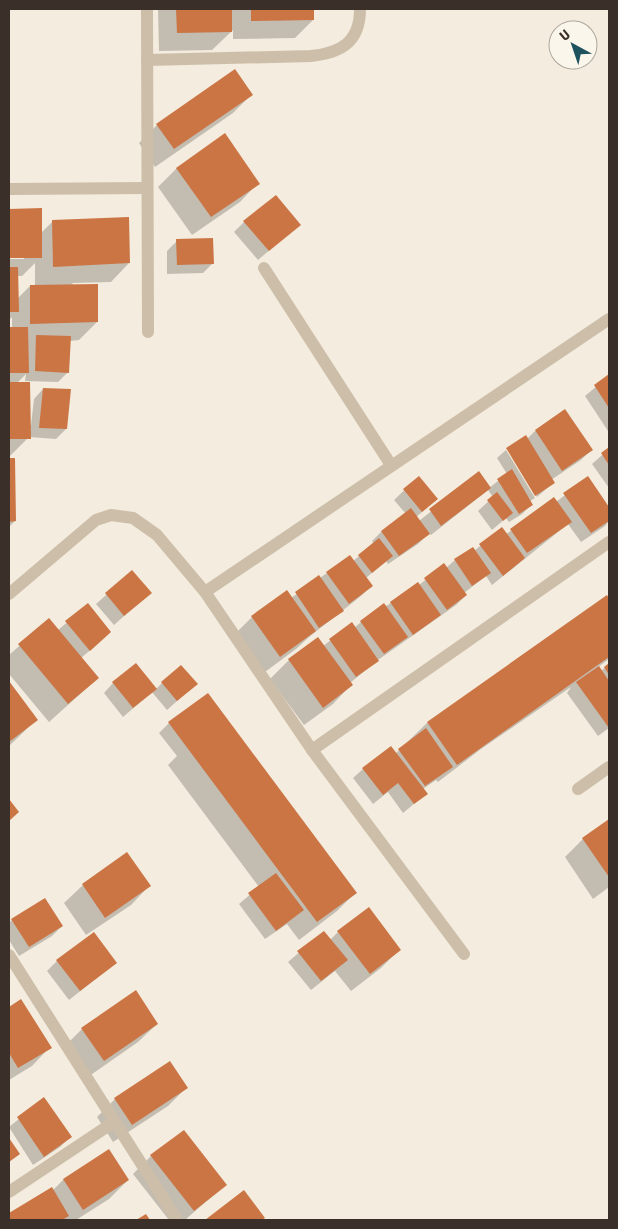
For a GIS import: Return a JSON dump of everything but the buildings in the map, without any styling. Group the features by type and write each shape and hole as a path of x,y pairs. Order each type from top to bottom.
{"street":[{"path":"146,9 148,332"},
{"path":"147,60 332,54 354,37 360,21 360,9"},
{"path":"9,189 147,188"},
{"path":"264,268 391,465"},
{"path":"205,592 609,319"},
{"path":"9,594 96,520 111,515 134,518 157,535 205,592 312,750 464,954"},
{"path":"312,750 609,542"},
{"path":"578,789 609,767"},
{"path":"9,955 176,1220"},
{"path":"9,1192 114,1122"}]}
